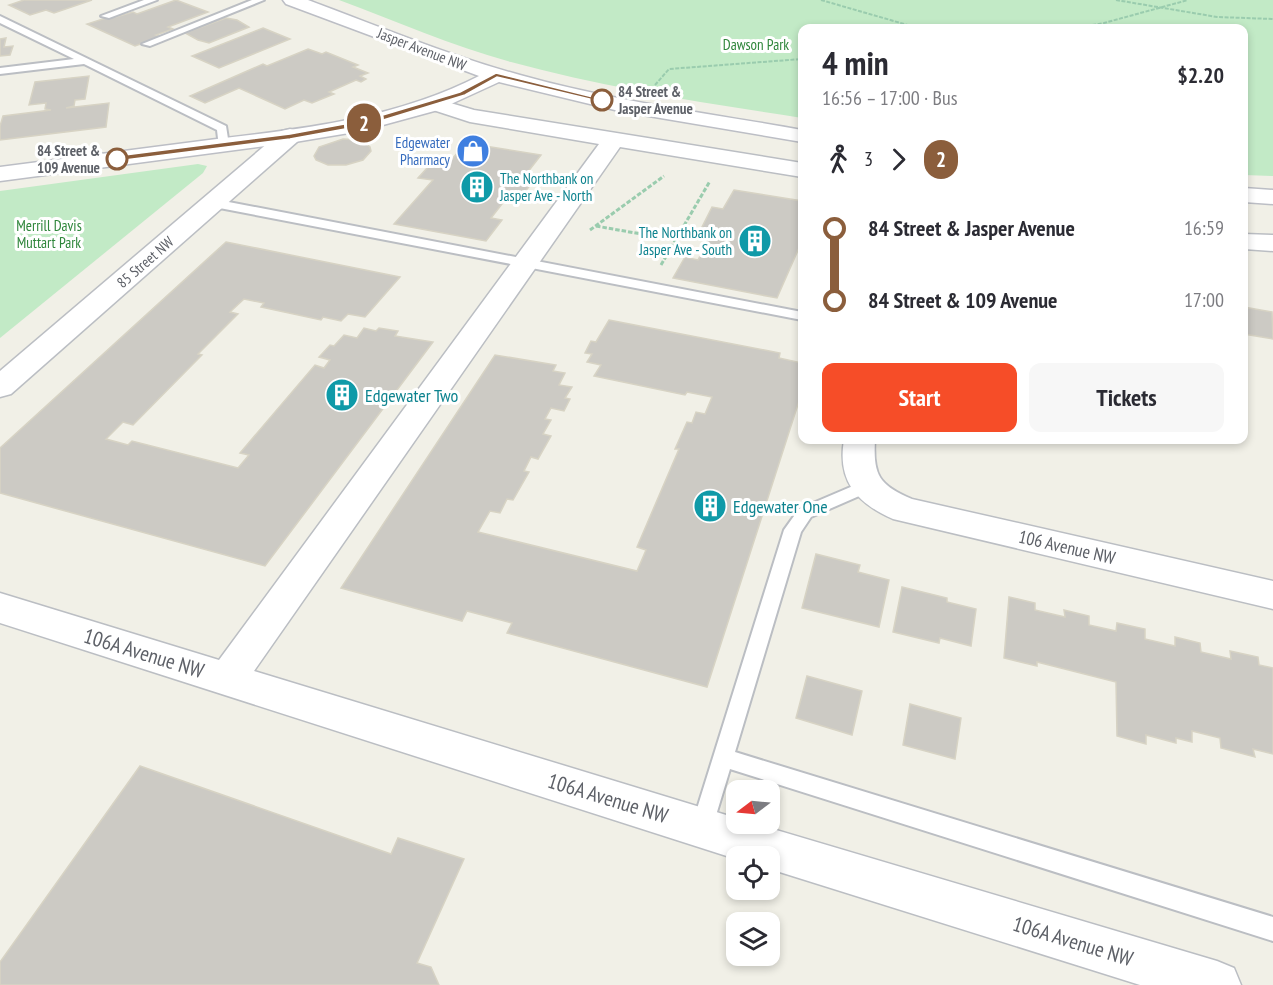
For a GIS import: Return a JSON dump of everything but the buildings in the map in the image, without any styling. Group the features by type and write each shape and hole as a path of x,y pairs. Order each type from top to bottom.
{"street":[{"name":"Jasper Avenue NW","path":"292,0 496,75 638,107 798,135"},
{"path":"0,174 290,136 367,122 463,94 496,75"},
{"path":"434,104 470,116 798,169"},
{"name":"85 Street NW","path":"0,387 290,136"},
{"path":"227,679 614,139"},
{"path":"1248,195 1273,197"},
{"path":"1248,242 1273,243"},
{"path":"859,444 856,462 867,486"},
{"name":"106 Avenue NW","path":"867,486 884,502 905,510 1273,595"},
{"name":"106A Avenue NW","path":"0,608 702,828 1217,985"}],"lane":[{"path":"106,16 153,0"},
{"path":"147,44 260,0"},
{"path":"0,19 222,128 223,145"},
{"path":"0,70 86,61"},
{"path":"213,203 798,315"},
{"path":"702,828 797,521 819,506 867,486"},
{"path":"724,758 1273,929"}],"path":[{"path":"821,0 904,24"},
{"path":"1116,0 1152,8 1217,17 1273,19"},
{"path":"1100,24 1188,0"},
{"path":"651,91 669,69 737,62 798,59"},
{"path":"648,286 712,177"},
{"path":"557,219 675,240"}],"green space":[{"name":"Dawson Park","path":"339,0 1273,0 1273,176 1248,175 1248,24 798,24 798,117 583,80 467,49"},
{"name":"Merrill Davis Muttart Park","path":"198,164 207,166 203,173 0,338 0,191"}],"bus line":[{"name":"2","path":"117,159 290,136 367,122 463,94 496,75 602,100"}],"place":[{"name":"84 Street & Jasper Avenue","path":"602,100"},
{"name":"Edgewater Pharmacy","path":"473,151"},
{"name":"84 Street & 109 Avenue","path":"117,159"},
{"name":"The Northbank on Jasper Ave - North","path":"477,187"},
{"name":"The Northbank on Jasper Ave - South","path":"755,241"},
{"name":"Edgewater Two","path":"342,395"},
{"name":"Edgewater One","path":"710,506"}]}
